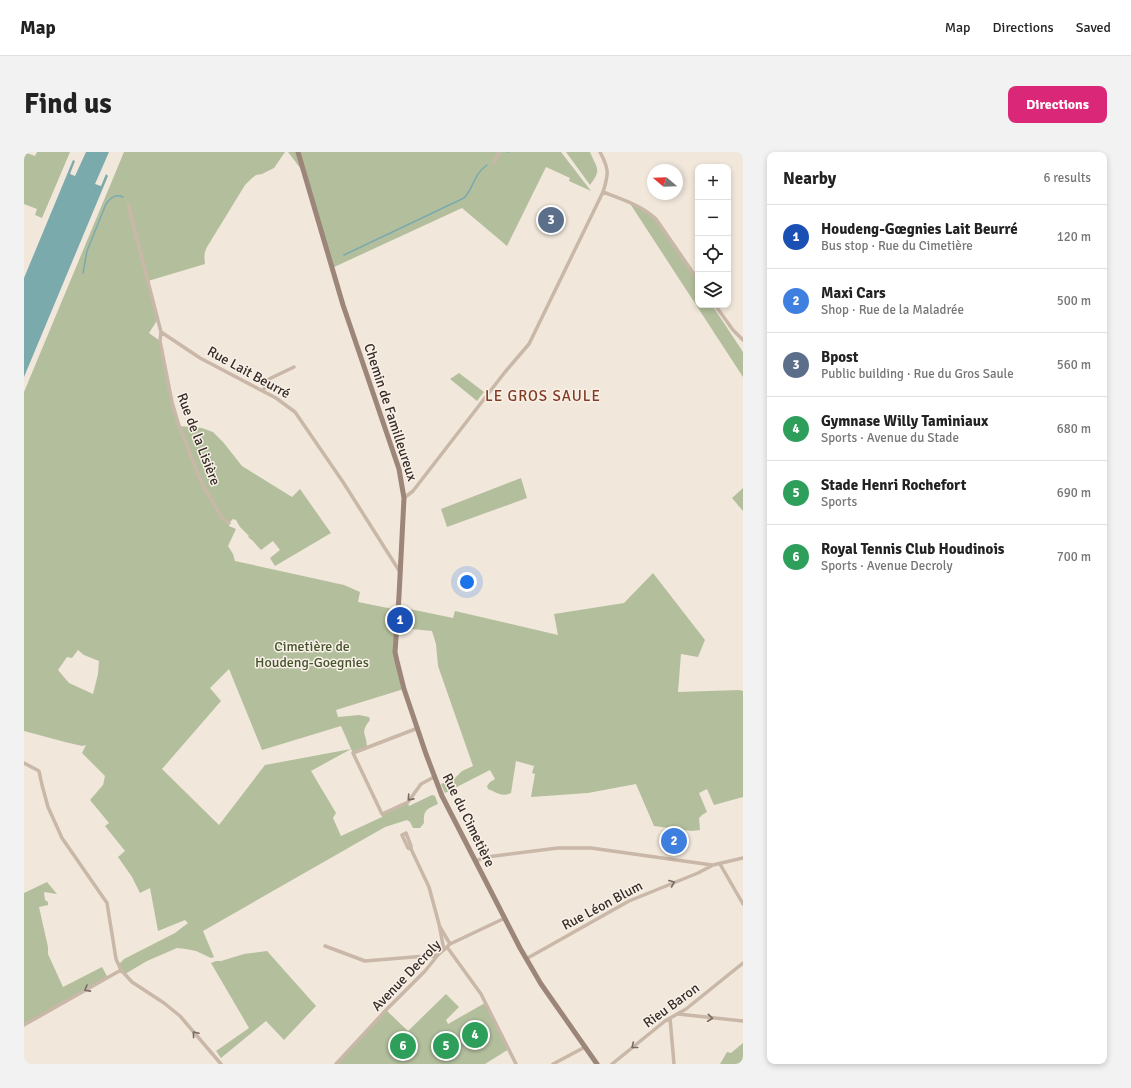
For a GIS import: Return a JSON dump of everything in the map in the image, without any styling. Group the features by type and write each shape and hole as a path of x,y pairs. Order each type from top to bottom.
{"street":[{"name":"Chemin de Familleureux","path":"298,152 341,297 371,390 399,469 404,498 400,560"},
{"path":"494,163 499,152"},
{"path":"404,498 413,491 505,372 529,344 604,192 608,174 600,152"},
{"path":"604,192 651,214 695,276"},
{"path":"128,204 161,332"},
{"path":"717,308 733,330 743,340"},
{"name":"Rue Lait Beurré","path":"161,332 200,358 276,398 290,408 299,417 343,482 400,573"},
{"name":"Rue de la Lisière","path":"161,332 160,341 172,402 179,426 202,484 223,519 229,523"},
{"path":"263,391 268,379 294,367"},
{"name":"Rue du Cimetière","path":"400,560 395,652 396,661 434,777 442,796 526,959 541,984 597,1064"},
{"path":"418,728 353,753 382,814 408,802 421,784 434,777"},
{"path":"24,763 39,771 48,807 62,838 107,903 116,959 121,970 132,982 164,1003 180,1016 220,1064"},
{"path":"410,831 402,834 411,846 429,887 447,947 481,994 516,1064"},
{"path":"475,861 487,857 569,847 713,865 743,858"},
{"path":"720,864 743,904"},
{"name":"Rue Léon Blum","path":"526,959 629,900 698,873 713,865"},
{"name":"Avenue Decroly","path":"336,1064 447,947 505,918"},
{"path":"439,924 447,947"},
{"path":"325,946 365,961 438,955"},
{"name":"Rieu Baron","path":"612,1064 670,1018 686,1009 743,963"},
{"path":"24,1025 121,970"},
{"path":"677,1014 743,1022"},
{"path":"670,1018 674,1064"},
{"path":"552,1064 585,1047"}],"green space":[{"path":"24,152 35,156 37,152 70,152 42,218 35,215 37,209 24,204"},
{"name":"Cimetière de Houdeng-Goegnies","path":"124,152 285,152 274,168 262,174 256,175 245,185 207,247 204,255 205,264 148,281 158,319 149,333 160,341 172,402 179,426 202,428 213,432 242,466 292,497 300,489 331,533 275,566 270,558 280,550 273,541 261,550 248,537 249,536 240,527 236,520 233,519 229,523 229,526 236,529 228,546 235,561 344,585 360,592 358,602 398,610 395,643 404,689 336,710 338,717 359,715 369,717 370,720 364,731 367,748 353,753 351,749 311,771 336,813 333,818 341,836 382,817 382,814 408,802 409,806 432,795 435,796 438,804 426,810 424,815 424,823 420,828 413,828 407,820 385,827 203,931 214,957 211,958 196,951 177,948 147,961 125,974 119,964 124,959 175,933 188,923 185,920 158,931 150,888 140,893 132,877 118,857 125,851 105,826 109,823 90,800 103,785 105,776 82,753 86,745 82,746 24,731 24,392","holes":["78,650 84,655 99,661 98,674 93,694 69,683 58,670 67,657 72,658","229,669 262,750 341,726 351,749 265,765 219,825 162,769 221,701 210,688"]},
{"path":"288,152 561,152 591,191 569,181 570,178 546,167 507,246 462,208 332,268 304,173"},
{"path":"566,152 590,152 597,172 590,185"},
{"path":"629,202 656,219 695,278 695,303"},
{"path":"698,308 714,308 743,352 743,377"},
{"path":"459,373 484,392 477,401 450,379"},
{"path":"521,478 527,498 447,527 441,509"},
{"path":"743,488 743,511 732,498"},
{"path":"653,573 705,640 698,657 681,654 678,692 743,691 743,797 714,805 707,789 699,793 707,812 699,818 700,830 692,831 654,826 636,784 588,793 531,797 535,774 532,773 534,766 516,761 511,793 502,795 488,789 487,786 495,779 490,770 445,793 441,784 455,778 462,771 473,766 438,666 436,644 432,631 401,628 402,611 405,608 453,618 455,611 558,635 554,614 624,603"},
{"path":"47,882 57,894 44,892 45,900 48,902 48,905 39,907 48,947 48,954 63,987 102,967 108,978 24,1025 24,893"},
{"path":"267,951 316,1006 284,1040 266,1021 221,1058 216,1051 249,1028 211,963 244,954"},
{"path":"446,994 459,1007 446,1020 448,1024 485,1003 509,1049 485,1064 336,1064 386,1010 408,1031"},
{"path":"743,1043 743,1064 720,1064 727,1052 731,1053"}],"water":[{"path":"86,152 109,152 95,184 101,186 106,174 108,176 24,377 24,278 73,160 75,161 70,174 75,176"}],"waterway":[{"path":"344,255 464,198 470,190 476,177 487,165"},
{"path":"83,273 87,251 106,204 113,197 123,197"}],"place":[{"name":"Bpost","path":"551,220"},
{"name":"Houdeng-Gœgnies Lait Beurré","path":"400,620"},
{"name":"Maxi Cars","path":"674,841"},
{"name":"Gymnase Willy Taminiaux","path":"475,1035"},
{"name":"Royal Tennis Club Houdinois","path":"403,1046"},
{"name":"Stade Henri Rochefort","path":"446,1046"}],"district":[{"name":"LE GROS SAULE","path":"543,396"}]}
